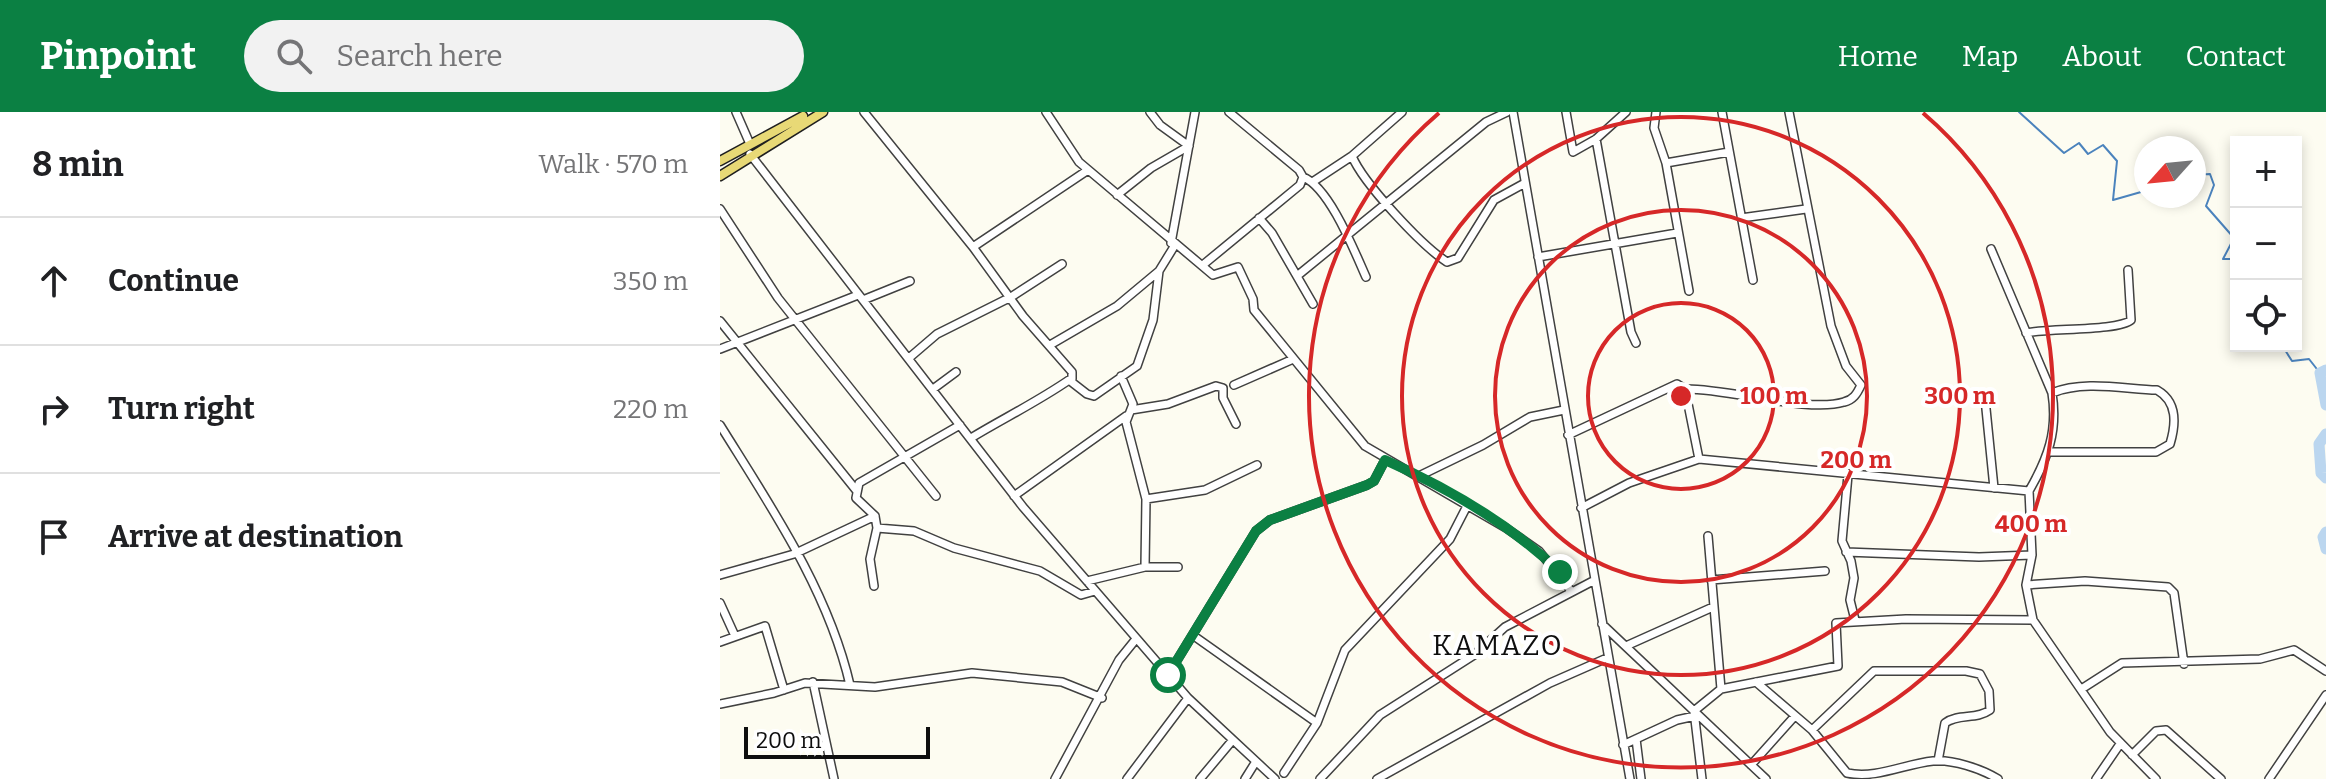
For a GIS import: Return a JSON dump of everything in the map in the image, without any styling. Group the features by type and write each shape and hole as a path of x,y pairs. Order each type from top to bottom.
{"main road":[{"path":"721,159 811,112"},
{"path":"720,176 750,154 823,112"}],"street":[{"path":"736,112 750,144"},
{"path":"864,112 1072,372 1072,379 1087,394 1094,396 1137,366 1153,320 1159,271 1173,244 1195,112"},
{"path":"1046,112 1073,155 1173,244 1204,264 1213,275 1238,267 1253,299 1254,310 1291,360 1365,446 1468,504 1539,551 1571,591"},
{"path":"1150,112 1160,125 1189,146"},
{"path":"1229,112 1299,170 1303,177 1314,181 1348,236 1366,277"},
{"path":"1314,181 1352,156 1402,112"},
{"path":"1297,276 1486,122 1510,112 1630,779"},
{"path":"1566,112 1573,152 1596,139 1626,112"},
{"path":"1656,112 1654,128 1666,163 1689,291"},
{"path":"1722,112 1753,280"},
{"path":"1568,435 1674,384 1685,389 1823,404 1847,402 1857,395 1861,385 1846,366 1831,326 1789,112"},
{"path":"1596,139 1631,332 1636,343"},
{"path":"1117,195 1151,168 1189,146"},
{"path":"1666,163 1729,152"},
{"path":"750,154 1014,496 1188,698 1231,742 1275,779"},
{"path":"1352,156 1387,202 1434,253 1451,263 1458,258 1494,200 1525,183"},
{"path":"973,247 1088,170"},
{"path":"1204,264 1300,185 1303,177"},
{"path":"720,209 778,298 798,319 936,496"},
{"path":"1741,218 1806,209"},
{"path":"1259,218 1272,233 1313,304"},
{"path":"1538,257 1677,233"},
{"path":"1991,249 2052,393 2056,430 2049,452 2029,491 2032,555 2026,585 2033,620 2120,744 2156,779"},
{"path":"909,358 937,334 1011,297 1062,264"},
{"path":"2026,333 2082,326 2123,327 2131,320 2128,270"},
{"path":"1050,345 1117,306 1159,271"},
{"path":"720,349 910,281"},
{"path":"720,321 856,490"},
{"path":"1234,385 1291,360"},
{"path":"933,389 956,372"},
{"path":"1121,376 1130,395 1126,422 1146,499 1145,567"},
{"path":"971,438 1072,379"},
{"path":"1014,496 1129,412 1168,404 1216,386 1223,388 1223,398 1236,424"},
{"path":"2049,452 2156,452 2170,444 2176,426 2166,398 2157,390 2064,388 2052,393"},
{"path":"1685,389 1699,459"},
{"path":"1985,399 1994,488"},
{"path":"1419,476 1483,445 1530,417 1564,410"},
{"path":"720,425 797,552 842,650 850,685"},
{"path":"874,586 870,559 877,528 875,516 856,498 859,483 960,425"},
{"path":"1581,508 1629,483 1699,459 2029,491"},
{"path":"1168,675 1256,531 1270,520 1367,485 1374,481 1385,460"},
{"path":"1146,499 1205,490 1257,465"},
{"path":"1848,475 1842,541 1854,578 1850,600 1855,620"},
{"path":"1284,773 1317,723 1345,650 1450,539 1468,504"},
{"path":"720,575 797,552 875,516"},
{"path":"877,528 914,531 954,548 1040,571 1081,595 1095,591"},
{"path":"1708,536 1721,689"},
{"path":"1846,552 1979,557 2032,555"},
{"path":"1087,581 1145,567 1178,567"},
{"path":"1711,580 1825,571"},
{"path":"1320,779 1380,715 1474,655 1505,627 1593,581"},
{"path":"2026,585 2085,581 2168,587 2174,593 2184,664"},
{"path":"720,603 735,636"},
{"path":"1626,646 1713,607"},
{"path":"1623,745 1694,714 1721,689 1838,666 1835,623 1855,620 2033,620"},
{"path":"1601,623 1766,779"},
{"path":"720,642 765,626 784,690"},
{"path":"1194,636 1317,723"},
{"path":"1055,779 1102,698 1119,660 1136,639"},
{"path":"2083,688 2122,663 2184,664 2272,658 2294,650 2326,671"},
{"path":"1377,779 1550,683 1607,658"},
{"path":"1812,730 1874,671 1966,671 1980,674 1989,691 1990,710 1984,715 1956,716 1945,723 1938,761"},
{"path":"720,704 813,682 875,687 981,673 1062,682 1102,698"},
{"path":"813,682 834,779"},
{"path":"1756,682 1812,730 1842,769 1854,775 1873,775 1938,761 1975,769 1998,779"},
{"path":"2269,779 2326,695"},
{"path":"1127,779 1188,698"},
{"path":"1694,714 1702,779"},
{"path":"1751,765 1794,717"},
{"path":"2132,755 2156,731 2166,730 2221,779"},
{"path":"1636,739 1641,779"},
{"path":"1200,779 1231,742"},
{"path":"2096,779 2120,744"},
{"path":"1245,779 1255,763"}],"waterway":[{"path":"2019,112 2064,153 2079,143 2088,154 2103,145 2117,161 2113,200 2134,194"},
{"path":"2206,174 2210,174 2214,185 2206,206"},
{"path":"2206,206 2230,233"},
{"path":"2230,246 2223,259 2230,259"},
{"path":"2286,352 2292,361 2309,359 2320,373"},
{"path":"2326,370 2320,373 2326,405"},
{"path":"2326,434 2319,444 2321,473 2326,478"},
{"path":"2326,532 2323,537 2326,549"}],"district":[{"name":"KAMAZO","path":"1498,645"}],"route":[{"path":"1168,675 1256,531 1270,520 1367,485 1374,481 1385,460 1419,476 1506,528 1539,551 1560,572"}]}
